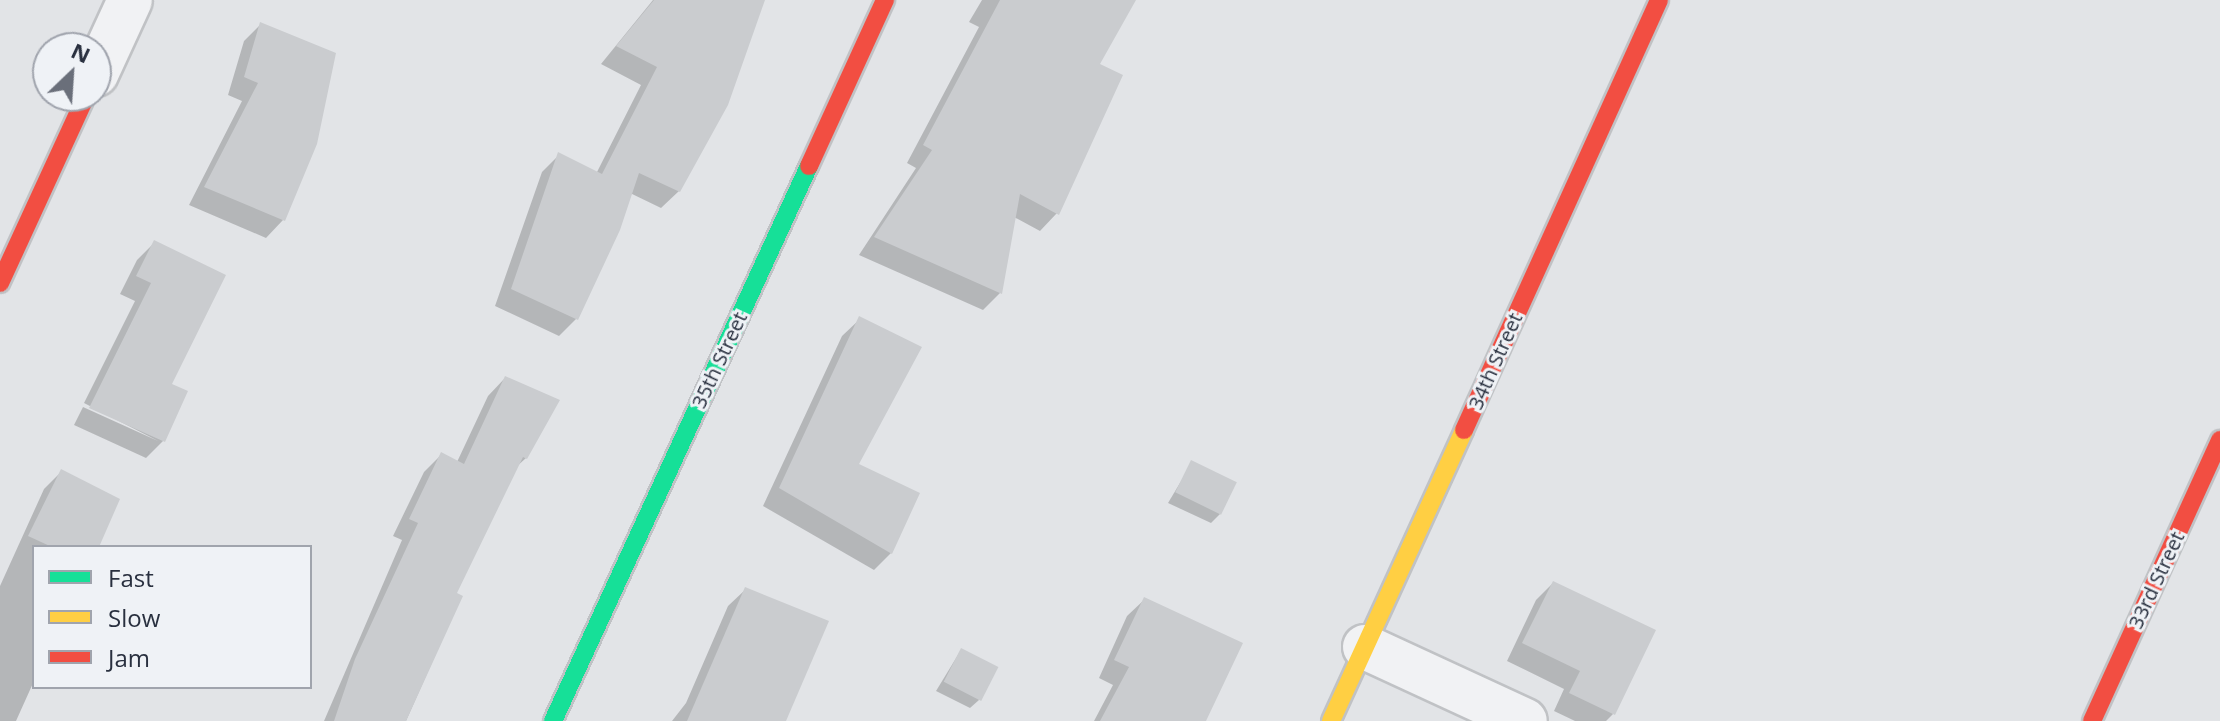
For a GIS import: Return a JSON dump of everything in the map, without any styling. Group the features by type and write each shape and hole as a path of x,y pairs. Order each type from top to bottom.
{"street":[{"path":"112,39 130,0"},
{"name":"35th Street","path":"553,721 885,0"},
{"name":"34th Street","path":"1331,721 1659,0"},
{"path":"0,283 79,112"},
{"name":"33rd Street","path":"2092,721 2220,440"},
{"path":"1365,647 1525,721"}],"building":[{"path":"654,0 765,0 728,105 680,192 639,173 620,230 578,320 511,289 558,152 602,174 657,67 616,46"},
{"path":"1000,0 1136,0 1100,64 1123,75 1059,215 1020,194 1002,294 874,237 932,150 923,145"},
{"path":"260,22 336,53 317,144 285,221 204,187 258,83 244,77"},
{"path":"154,240 226,275 172,384 188,391 165,442 89,408 151,283 136,276"},
{"path":"859,316 922,347 859,464 920,493 892,554 779,488"},
{"path":"505,376 560,400 527,459 523,457 457,593 463,596 406,721 334,721 355,659 418,523 409,519 441,452 464,464"},
{"path":"1191,460 1237,482 1221,515 1175,492"},
{"path":"61,469 120,499 100,545 48,545 28,536"},
{"path":"1553,581 1656,630 1615,715 1569,693 1580,671 1522,643"},
{"path":"745,587 829,621 786,721 687,721"},
{"path":"1144,597 1243,643 1206,721 1100,721 1129,667 1114,660"},
{"path":"961,648 998,667 981,701 944,682"}],"traffic: fast":[{"path":"553,721 809,166"}],"traffic: slow":[{"path":"1331,721 1464,430"}],"traffic: jam":[{"path":"809,166 885,0"},
{"path":"1464,430 1659,0"},
{"path":"0,283 79,112"},
{"path":"2092,721 2220,440"}]}
